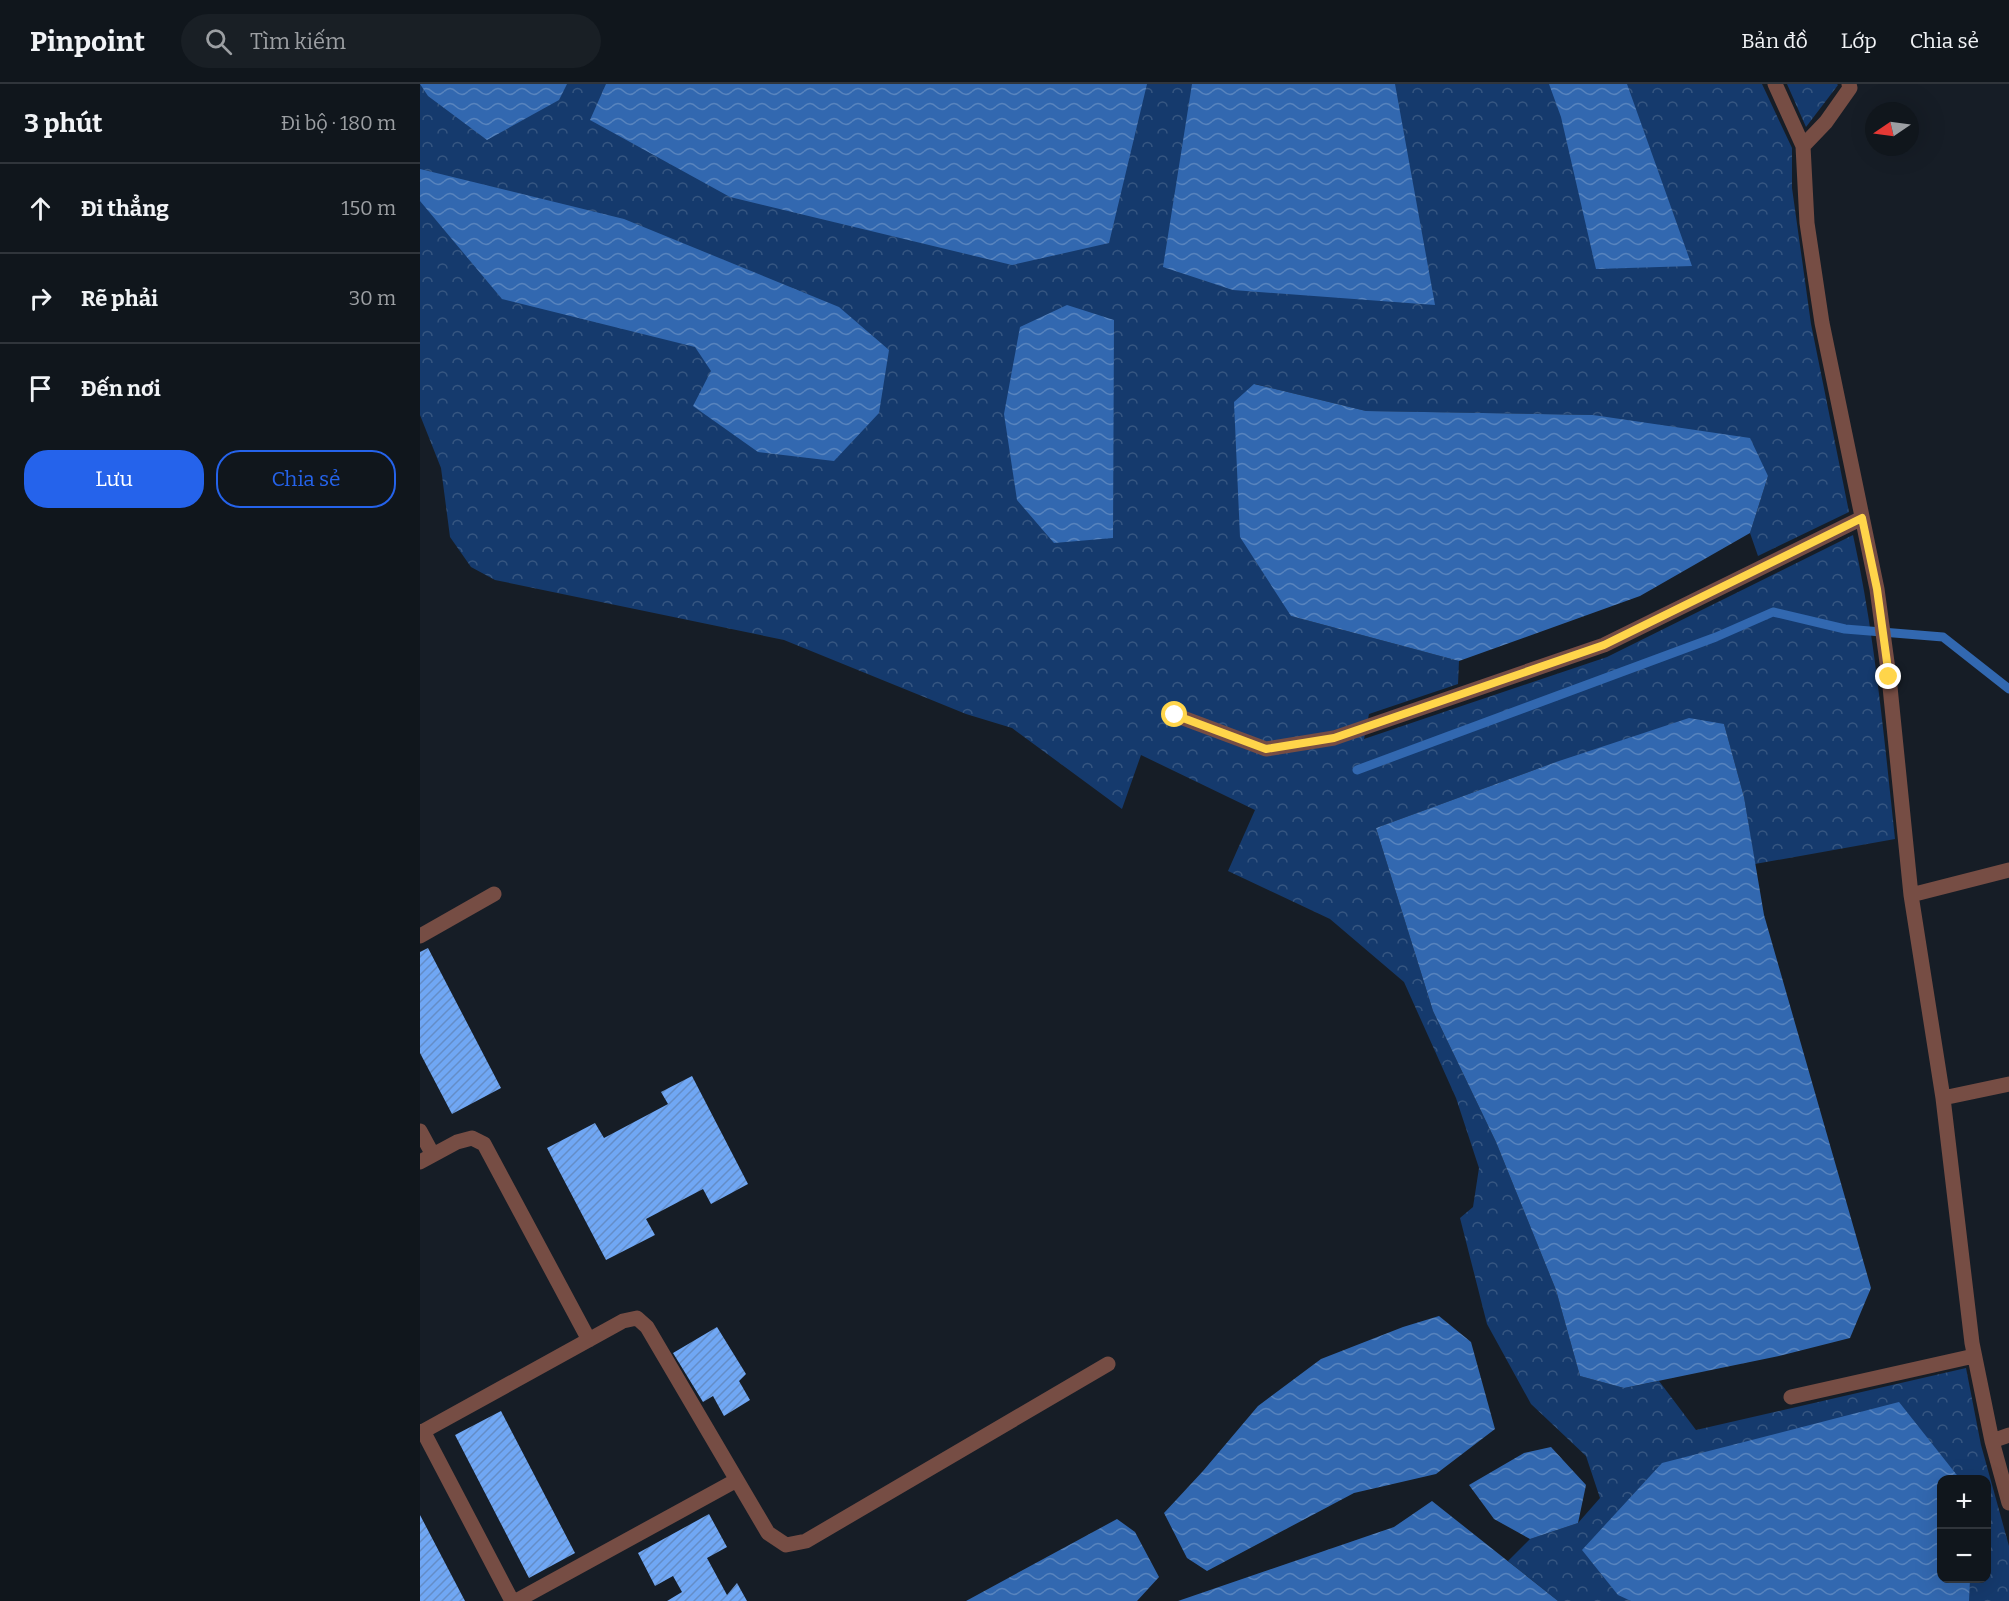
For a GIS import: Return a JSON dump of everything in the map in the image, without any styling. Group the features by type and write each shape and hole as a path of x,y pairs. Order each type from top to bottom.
{"street":[{"path":"1774,84 1803,146 1803,188 1821,312 1877,589 1889,677 1911,895 1943,1098 1974,1356 1992,1441 2009,1503"},
{"path":"1803,146 1826,122 1850,88 1849,84"},
{"path":"1175,715 1266,749 1334,738 1604,645 1862,518"},
{"path":"1911,895 2009,870"},
{"path":"420,936 494,894"},
{"path":"1943,1098 2009,1084"},
{"path":"420,1131 426,1158 457,1142 472,1138 484,1144 589,1340"},
{"path":"512,1601 421,1432 623,1321 637,1318 647,1327 735,1481 768,1533 786,1545 806,1541 1108,1364"},
{"path":"1791,1397 1974,1356"},
{"path":"1992,1441 2009,1435"},
{"path":"516,1601 735,1481"}],"green space":[{"path":"420,84 1762,84 1792,148 1792,188 1811,324 1849,512 1758,556 1750,533 1768,476 1593,415 1366,411 1255,384 1291,616 1459,661 1458,684 1369,714 1364,739 1607,657 1853,535 1873,648 1895,839 1755,864 1744,797 1724,724 1553,763 1376,828 1433,1011 1496,1142 1556,1290 1580,1376 1624,1388 1659,1381 1696,1430 1966,1368 1989,1475 1937,1475 1937,1583 1991,1583 1991,1481 2009,1546 2009,1601 1558,1601 1508,1561 1530,1539 1578,1523 1600,1498 1586,1456 1531,1404 1487,1324 1460,1218 1473,1207 1479,1168 1456,1098 1404,982 1330,919 1228,871 1255,810 1141,755 1122,809 1012,728 966,714 784,640 495,580 471,567 450,537 441,468 420,415"},
{"path":"1787,84 1837,84 1838,85 1806,127"}],"water":[{"path":"420,84 567,84 559,100 487,140 428,96"},
{"path":"606,84 1147,84 1109,243 1012,265 730,197 590,120"},
{"path":"1192,84 1395,84 1435,305 1233,290 1163,267"},
{"path":"1549,84 1627,84 1692,266 1596,269 1561,117"},
{"path":"420,169 624,219 839,307 889,350 879,413 834,461 758,452 693,406 711,371 695,347 502,299 420,201"},
{"path":"1067,305 1114,320 1113,538 1054,543 1017,500 1004,414 1020,327"},
{"path":"1254,384 1366,411 1593,415 1750,438 1768,476 1750,533 1640,596 1459,661 1291,616 1240,537 1234,402"},
{"path":"1689,718 1724,724 1744,797 1764,915 1871,1288 1850,1338 1779,1356 1624,1388 1580,1376 1556,1290 1496,1142 1433,1011 1376,828 1553,763"},
{"path":"1439,1316 1471,1342 1495,1429 1436,1474 1354,1493 1207,1571 1187,1558 1164,1513 1258,1406 1321,1359 1403,1327"},
{"path":"1899,1402 1957,1475 1937,1475 1937,1583 1970,1583 1969,1601 1631,1601 1618,1595 1582,1550 1662,1463"},
{"path":"1551,1447 1586,1485 1578,1523 1530,1539 1494,1519 1469,1485 1524,1453"},
{"path":"1432,1501 1558,1601 1178,1601 1394,1527"},
{"path":"1117,1519 1135,1532 1159,1577 1137,1601 966,1601"}],"building":[{"path":"428,948 501,1088 452,1114 420,1053 420,952"},
{"path":"692,1076 748,1184 711,1204 703,1189 646,1219 655,1235 606,1260 547,1148 595,1123 604,1138 668,1104 661,1092"},
{"path":"717,1327 746,1374 739,1381 750,1400 724,1416 713,1396 703,1402 673,1353"},
{"path":"501,1411 575,1553 529,1578 455,1435"},
{"path":"709,1514 727,1547 707,1558 727,1595 737,1583 747,1601 667,1601 682,1592 673,1576 655,1586 638,1553"},
{"path":"420,1515 443,1559 465,1601 420,1601"}],"waterway":[{"path":"1357,770 1716,637 1773,612 1845,629 1943,637 2009,689"}],"route":[{"path":"1175,715 1266,749 1334,738 1604,645 1862,518 1877,589 1889,677"}]}
